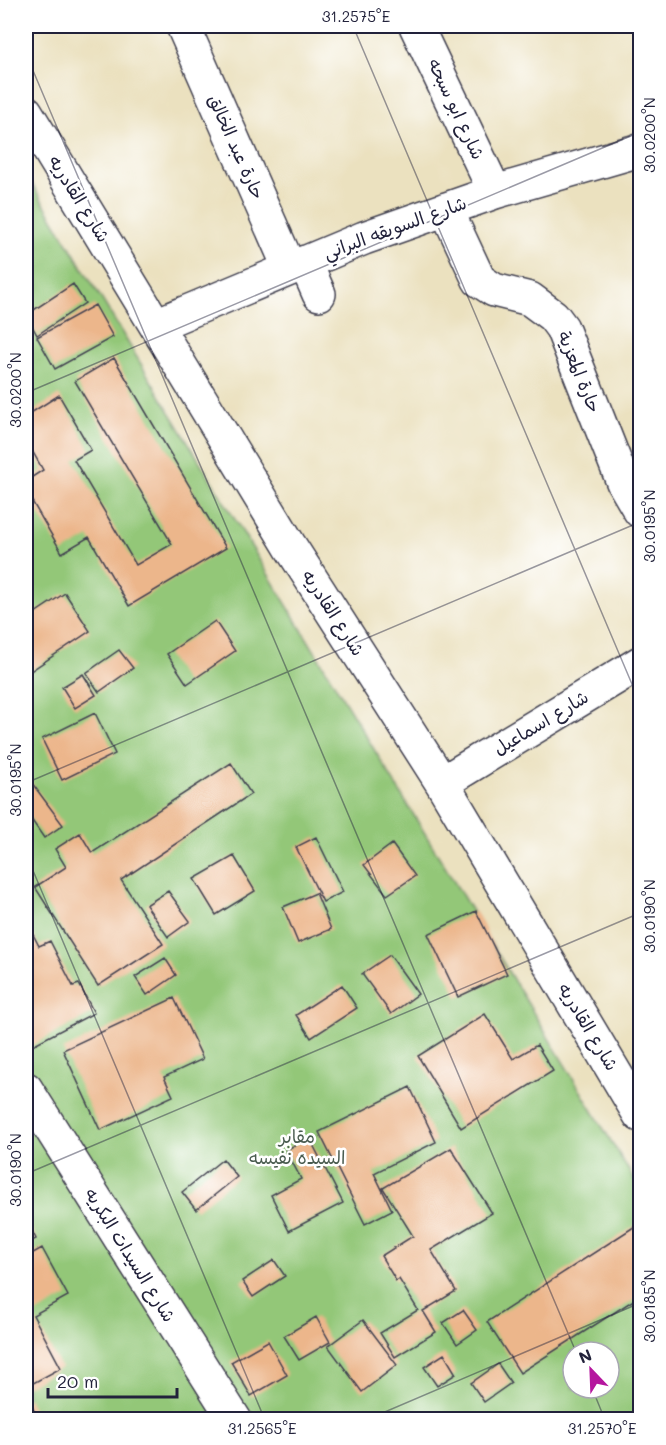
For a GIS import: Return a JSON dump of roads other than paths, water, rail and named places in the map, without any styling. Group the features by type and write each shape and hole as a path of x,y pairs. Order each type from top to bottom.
{"street":[{"name":"حارة عبد الخالق","path":"183,26 297,265 319,294"},
{"name":"شارع ابو سبحه","path":"416,26 495,192"},
{"name":"شارع القادريه","path":"26,112 290,546 442,783 638,1107"},
{"name":"شارع السويقه البراني","path":"156,325 364,238 495,192 640,150"},
{"name":"حارة المعزية","path":"446,209 479,280 494,290 530,299 553,316 562,328 627,457 623,482 640,511"},
{"name":"شارع اسماعيل","path":"442,783 640,663"},
{"name":"شارع السيدات البكريه","path":"26,1089 235,1419"}],"park label":[{"name":"مقابر السيده نفيسه","path":"297,1147"}]}
